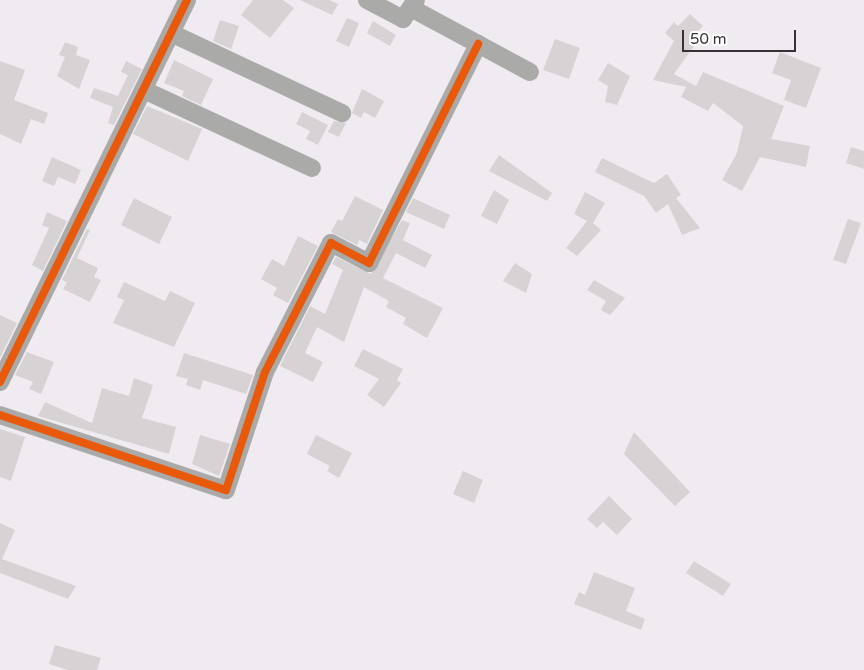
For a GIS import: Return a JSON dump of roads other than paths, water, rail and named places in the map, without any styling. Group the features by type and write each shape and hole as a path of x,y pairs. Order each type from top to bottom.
{"street":[{"path":"0,382 187,0"},
{"path":"367,0 403,19 413,4 478,44 530,72"},
{"path":"171,33 342,113"},
{"path":"0,415 226,490 265,372 331,243 370,263 478,44"},
{"path":"144,90 312,168"}]}
